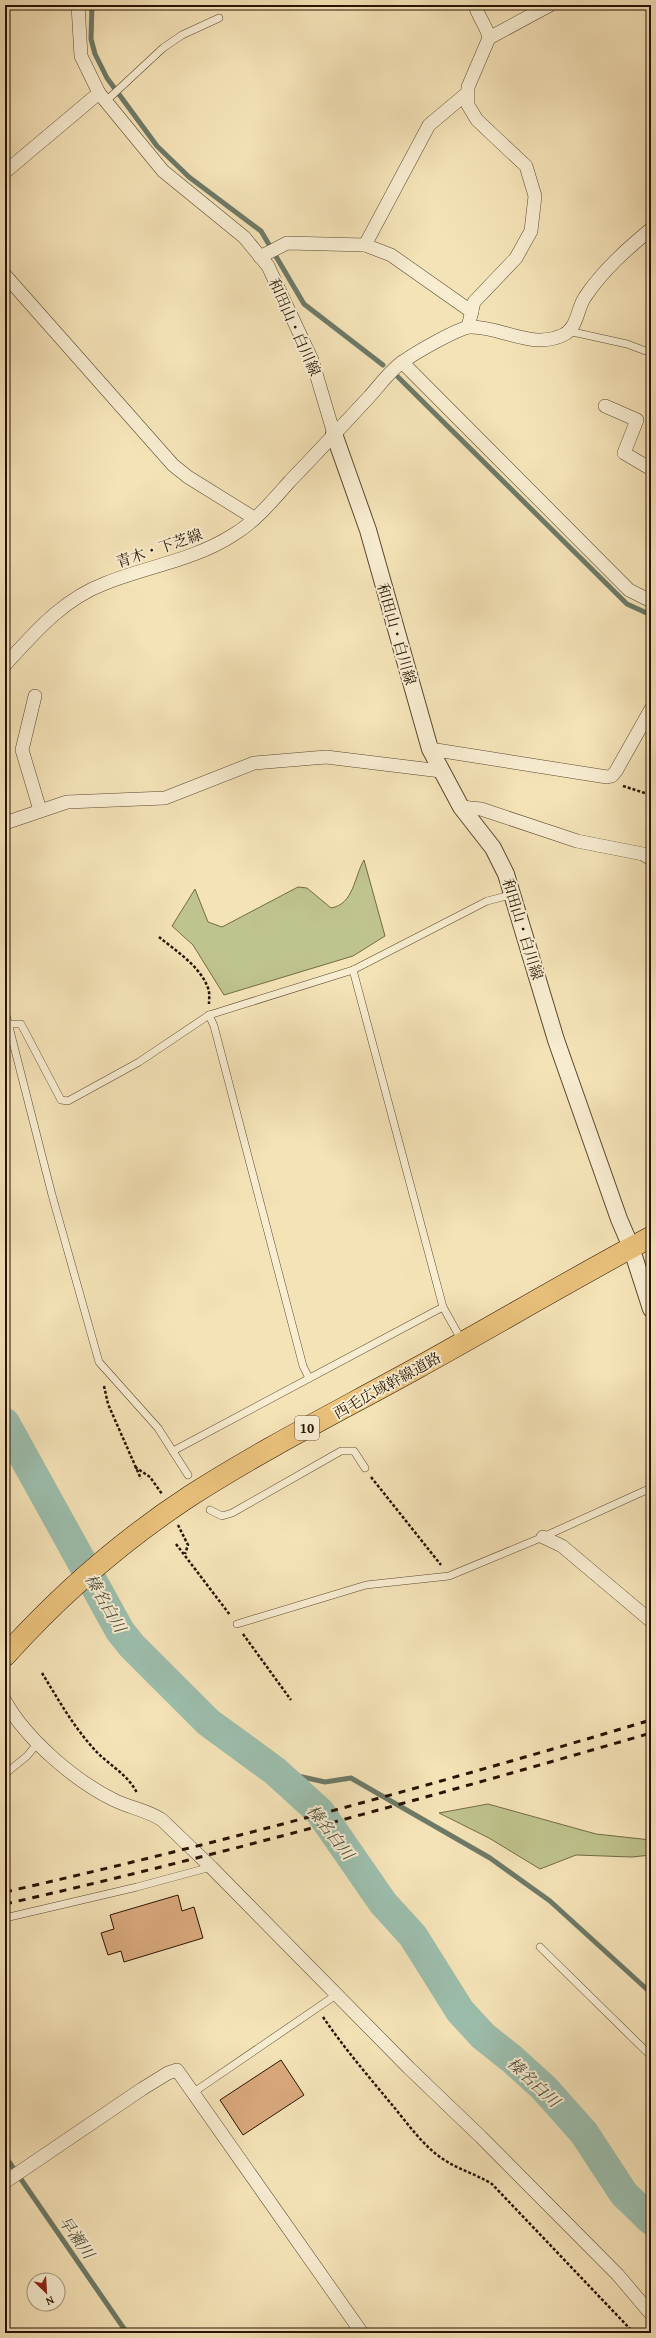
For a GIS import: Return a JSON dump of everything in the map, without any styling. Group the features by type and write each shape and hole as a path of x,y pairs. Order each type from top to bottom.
{"main road":[{"name":"西毛広域幹線道路","path":"5,1656 23,1636 106,1560 155,1520 226,1475 651,1237"}],"street":[{"name":"和田山・白川線","path":"78,5 78,34 81,56 104,98 163,171 244,237 262,256 312,360 334,434 368,530 430,748 461,808 493,848 514,894 556,1040 619,1219 631,1247 651,1309"},
{"path":"366,246 429,125 466,94 489,38 488,29 477,13 475,5"},
{"path":"489,38 550,5"},
{"path":"466,94 468,105 477,120 526,166 535,196 531,231 516,258 474,302 468,327 485,328 523,339 546,339 568,331 580,314 583,299 602,274 651,229"},
{"path":"5,172 104,98"},
{"path":"262,256 287,243 366,246 391,255 472,312"},
{"path":"5,275 173,465 188,477 254,518"},
{"name":"青木・下芝線","path":"5,665 44,622 82,594 105,583 160,564 187,558 235,535 254,518 402,362 468,327"},
{"path":"402,362 629,590 651,601"},
{"path":"605,406 637,420 624,453 651,469"},
{"path":"35,696 22,750 40,810"},
{"path":"430,748 606,777 612,776 651,710"},
{"path":"5,823 67,802 166,798 254,763 326,757 441,771"},
{"path":"461,808 481,809 577,841 644,854 651,859"},
{"path":"543,1537 562,1546 651,1621"},
{"path":"6,1708 20,1727 37,1744 97,1791 116,1802 153,1814 211,1867 336,1995 481,2137 618,2275 651,2314"},
{"path":"8,2180 168,2072 177,2070 194,2092 362,2333"}],"lane":[{"path":"104,98 125,84 163,48 182,35 219,18"},
{"path":"568,331 627,344 651,353"},
{"path":"10,1024 21,1024 61,1100 68,1101 139,1062 209,1015 353,970 487,901 514,894"},
{"path":"353,970 444,1307 462,1343"},
{"path":"5,1010 10,1024 52,1194 99,1362 158,1428 188,1474"},
{"path":"209,1015 214,1026 301,1358 309,1378"},
{"path":"173,1451 444,1307"},
{"path":"210,1510 222,1516 232,1513 341,1451 354,1451 365,1468"},
{"path":"237,1624 366,1585 449,1576 543,1537 651,1488"},
{"path":"5,1774 27,1756 37,1744"},
{"path":"5,1918 144,1886 211,1867"},
{"path":"540,1947 651,2056"},
{"path":"194,2092 336,1995"}],"path":[{"path":"612,776 623,786 651,795"},
{"path":"159,937 183,956 199,972 208,989 209,1015"},
{"path":"99,1362 108,1404 141,1478"},
{"path":"135,1467 150,1477 161,1492"},
{"path":"365,1468 449,1576"},
{"path":"180,1527 188,1545 184,1555"},
{"path":"176,1544 237,1624 291,1700"},
{"path":"42,1673 78,1730 95,1751 135,1788 153,1814"},
{"path":"317,2009 338,2040 415,2132 442,2159 459,2168 476,2174 492,2184 634,2333"}],"green space":[{"path":"364,860 385,936 353,956 224,995 193,945 172,926 195,889 208,922 222,927 298,887 307,888 331,908 339,905 349,896"},
{"path":"488,1804 596,1834 651,1840 651,1855 632,1857 576,1855 540,1869 489,1838 439,1813"}],"building":[{"path":"178,1895 182,1911 194,1907 203,1938 124,1962 121,1951 108,1955 101,1933 114,1929 110,1915"},
{"path":"281,2060 304,2095 243,2135 220,2100"}],"waterway":[{"path":"92,5 91,39 95,54 107,78 157,146 189,177 261,231 304,304 383,365"},
{"path":"398,377 627,604 651,615"},
{"name":"榛名白川","path":"5,1423 120,1631 132,1646 208,1722 275,1771 320,1812 383,1903 413,1936 460,2011 483,2036 512,2059 544,2088 584,2133 624,2194 651,2220"},
{"path":"275,1771 325,1782 351,1778 490,1858 550,1901 651,1993"},
{"name":"早瀬川","path":"5,2156 127,2333"}],"railway":[{"path":"5,1892 329,1812 651,1720"},
{"path":"5,1904 248,1845 490,1779 651,1733"}]}
